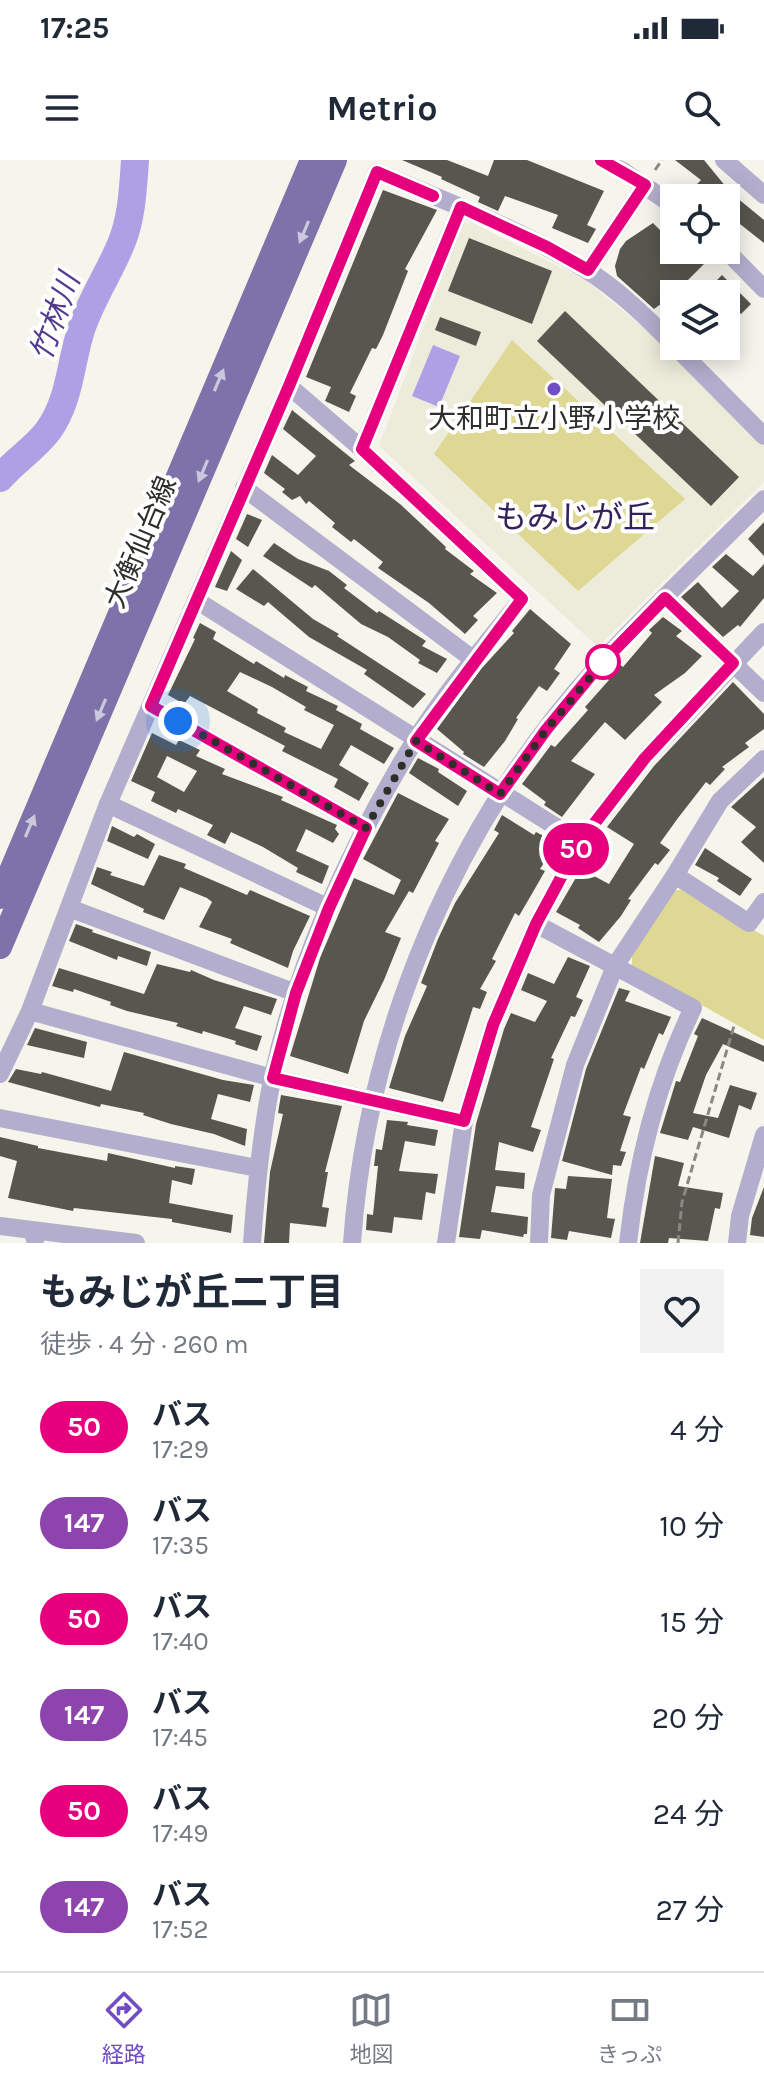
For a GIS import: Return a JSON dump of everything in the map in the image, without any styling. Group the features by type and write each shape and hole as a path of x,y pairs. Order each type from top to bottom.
{"main road":[{"name":"大衡仙台線","path":"0,897 312,160"},
{"name":"大衡仙台線","path":"0,947 335,160"}],"street":[{"path":"601,160 650,178 660,190"},
{"path":"724,160 764,195"},
{"path":"0,1074 30,1011 108,804 289,386 377,172 461,207 588,270 635,306 660,332"},
{"path":"588,270 650,178"},
{"path":"362,449 461,207"},
{"path":"740,264 764,289"},
{"path":"688,360 764,436"},
{"path":"252,1243 257,1168 273,1078 296,993 329,908 366,828 416,741 522,599 362,449 289,386"},
{"path":"244,488 474,660"},
{"path":"352,1243 355,1195 372,1102 398,1012 427,937 466,851 500,794 588,678 764,499"},
{"path":"665,598 764,693"},
{"path":"196,600 580,842"},
{"path":"446,1243 464,1121 493,1025 536,924 580,842 645,758 764,632"},
{"path":"151,706 366,828"},
{"path":"539,1243 541,1195 554,1139 575,1065 615,966 720,801 764,759"},
{"path":"108,804 329,908"},
{"path":"675,875 749,923 764,902"},
{"path":"69,908 296,993"},
{"path":"536,924 693,1008 660,1089 635,1181 628,1243"},
{"path":"30,1011 273,1078 464,1121"},
{"path":"0,1118 257,1168"},
{"path":"737,1243 740,1216 764,1135"},
{"path":"0,1226 34,1237 136,1243"}],"path":[{"path":"650,178 662,160"},
{"path":"678,1243 682,1202 734,1026"}],"shaded area":[{"name":"大和町立小野小学校","path":"471,222 584,279 660,342 660,360 678,360 764,445 764,482 598,647 379,446 462,224"},
{"path":"512,340 685,499 578,591 434,454"},
{"path":"433,345 460,356 439,407 412,396"},
{"path":"684,889 764,936 764,1040 632,966 632,956 673,891"}],"building":[{"path":"402,160 447,160 488,176 494,160 527,160 604,191 587,225 596,229 588,243 552,228 558,215 505,196 498,211 478,202 480,197"},
{"path":"675,160 704,160 724,184 697,184 701,180"},
{"path":"383,190 437,210 405,269 408,271 383,335 376,349 372,348 350,393 356,396 349,412 325,401 331,387 306,377"},
{"path":"740,200 764,220 764,243 740,224"},
{"path":"653,223 660,230 660,264 704,264 688,280 660,280 660,305 654,309 617,276 615,266 626,241"},
{"path":"469,238 552,271 532,324 448,291"},
{"path":"740,293 751,304 740,313"},
{"path":"565,311 739,477 711,506 537,341"},
{"path":"440,317 481,332 476,346 435,330"},
{"path":"292,410 355,461 349,465 400,504 445,549 474,571 470,574 497,593 473,616 478,620 465,634 429,603 378,568 383,562 354,539 351,542 332,527 335,523 309,501 306,504 300,496 292,500 282,492 285,489 264,473 272,455 298,475 316,456 283,429"},
{"path":"247,514 262,520 248,547 236,539"},
{"path":"764,522 764,556 748,539"},
{"path":"274,543 298,559 329,571 347,585 344,588 377,613 379,611 426,641 422,646 447,659 437,673 418,663 420,660 388,637 361,624 315,585 312,588 263,556"},
{"path":"231,551 242,560 227,591 215,587"},
{"path":"726,554 753,576 764,564 764,598 740,627 738,625 723,637 681,597 698,582 722,608 739,591 712,567"},
{"path":"253,569 313,619 426,694 413,708 364,674 367,670 309,637 268,602 264,606 236,589"},
{"path":"530,609 571,644 554,669 560,673 547,691 539,686 516,718 505,741 484,767 463,754 437,729"},
{"path":"663,617 682,631 676,636 702,656 685,673 654,695 662,702 625,740 605,722 571,761 595,774 562,817 522,784 551,745 555,747 588,710 585,707 609,680 606,678 619,664 623,667 652,633 649,630"},
{"path":"200,623 216,632 213,639 254,664 256,661 284,678 285,675 308,687 306,691 338,706 336,710 362,724 360,729 394,748 384,764 351,745 339,765 369,783 359,801 334,787 338,779 282,751 285,746 190,696 184,704 168,695","holes":["240,672 306,707 304,710 334,725 321,749 284,732 286,728 257,713 258,709 227,691"]},
{"path":"733,682 764,714 764,729 745,743 749,747 722,767 725,769 710,785 706,782 678,818 660,843 670,850 658,865 655,863 628,899 631,900 621,916 599,942 578,928 580,925 556,912 581,869 609,884 634,844 607,827 654,766"},
{"path":"152,733 176,745 179,740 200,750 196,756 225,769 222,774 283,797 281,800 337,825 335,829 339,834 333,843 306,829 296,851 329,866 322,884 296,872 298,868 263,847 231,832 225,844 207,835 213,825 151,801 155,792 131,781","holes":["167,756 197,771 184,792 157,777"]},
{"path":"418,758 439,769 438,772 467,791 458,806 409,773"},
{"path":"764,777 764,863 741,842 756,827 731,807"},
{"path":"398,793 449,819 435,841 439,843 413,893 409,891 385,932 401,938 364,1021 348,1074 290,1056 320,958 354,878 394,895 401,880 363,859"},
{"path":"502,815 534,835 536,832 557,843 540,869 545,871 519,916 515,913 492,959 496,961 480,989 487,992 480,1009 473,1007 443,1102 389,1088 405,1036 427,986 421,983 438,939 455,903 499,833 494,830"},
{"path":"112,826 155,844 148,859 107,841"},
{"path":"705,848 752,879 740,896 717,881 719,878 695,865"},
{"path":"159,855 186,864 184,868 247,895 250,890 310,916 288,968 230,943 232,939 199,927 212,902 207,898 180,887 164,920 91,884 97,867 112,872 110,875 144,886"},
{"path":"76,924 151,952 147,966 118,956 117,960 69,941"},
{"path":"568,957 590,966 576,997 583,1000 575,1017 571,1016 551,1058 554,1059 531,1127 541,1130 533,1152 499,1142 495,1170 525,1173 524,1189 496,1186 491,1212 528,1217 527,1234 523,1237 482,1230 480,1239 459,1237 476,1124 504,1029 511,1013 535,1022 547,1001 521,990 528,973 554,984"},
{"path":"157,964 191,970 277,999 271,1015 244,1006 235,1028 262,1036 257,1051 235,1044 236,1041 176,1026 178,1023 127,1011 74,989 73,992 52,986 59,968 144,994"},
{"path":"619,988 630,991 625,1001 671,1017 663,1035 659,1033 644,1069 641,1067 623,1115 631,1117 620,1151 626,1152 621,1166 613,1165 612,1175 562,1161 586,1069"},
{"path":"702,1018 764,1046 764,1062 723,1044 706,1075 693,1113 718,1118 730,1085 757,1093 751,1110 739,1105 729,1138 693,1127 688,1140 660,1133 676,1081 680,1082"},
{"path":"35,1028 87,1042 84,1058 27,1045"},
{"path":"124,1052 223,1080 254,1085 250,1102 218,1094 211,1119 247,1129 245,1146 144,1113 101,1104 100,1107 8,1082 16,1069 42,1072 111,1091"},
{"path":"281,1095 342,1106 325,1172 328,1172 322,1207 329,1208 326,1227 290,1223 289,1243 264,1243 270,1172 283,1114 278,1113"},
{"path":"387,1120 438,1130 435,1146 405,1141 399,1171 438,1174 435,1194 426,1192 422,1220 394,1217 392,1233 366,1230 367,1214 373,1215 378,1166 374,1166 376,1149 382,1150"},
{"path":"0,1137 38,1148 107,1161 108,1153 175,1168 195,1169 192,1185 172,1180 169,1203 233,1215 231,1233 172,1222 172,1219 74,1208 73,1211 8,1198 17,1161 0,1156"},
{"path":"655,1156 684,1163 678,1186 723,1193 720,1209 715,1208 708,1241 669,1238 668,1243 640,1243"},
{"path":"568,1176 612,1179 607,1218 615,1219 611,1238 569,1231 567,1240 551,1238 555,1188 566,1189"},
{"path":"764,1187 764,1237 750,1235 752,1218"}],"waterway":[{"name":"竹林川","path":"0,478 43,437 56,419 66,393 82,327 125,234 135,160"}],"bus line":[{"name":"50","path":"433,196 377,172 151,706 366,828 329,908 296,993 273,1078 464,1121 493,1025 536,924 580,842 645,758 733,663 665,598 597,668 546,730 500,794 416,741 522,599 362,449 461,207 588,270 645,185 601,160"}],"place":[{"name":"大和町立小野小学校","path":"554,389"}],"district":[{"name":"もみじが丘","path":"575,517"}],"route":[{"path":"178,721 366,828 416,741 500,794 546,730 603,662"}]}
